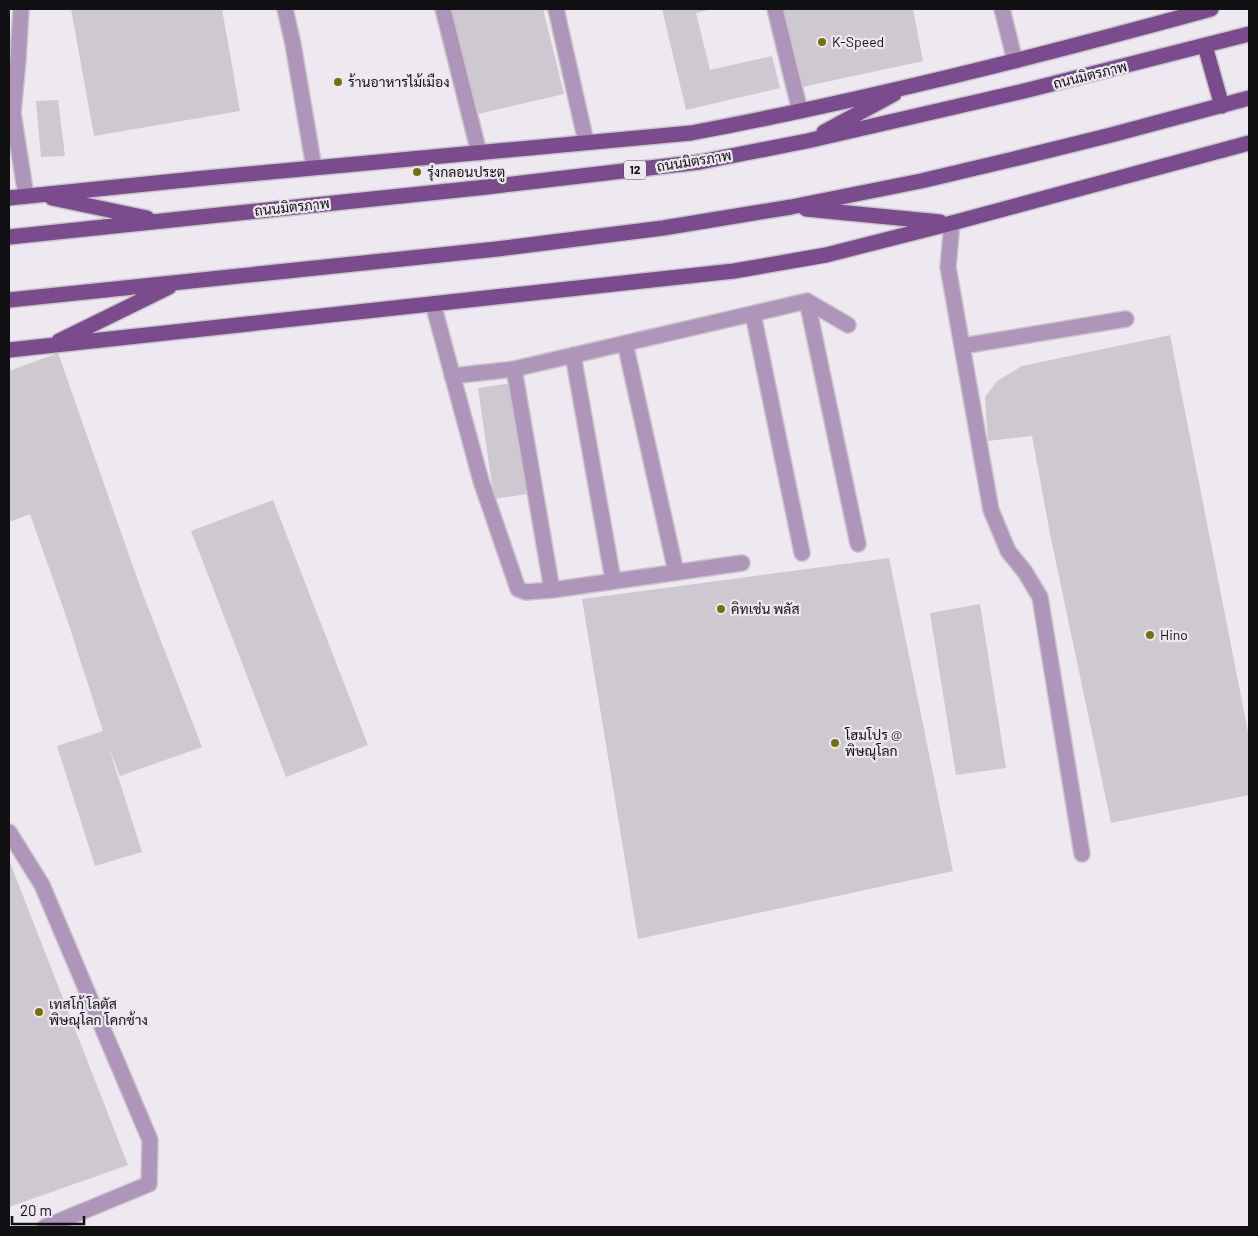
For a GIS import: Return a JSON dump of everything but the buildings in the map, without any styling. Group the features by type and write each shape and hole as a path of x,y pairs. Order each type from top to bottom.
{"main road":[{"path":"9,198 691,133 800,111 1062,50 1211,9"},
{"name":"ถนนมิตรภาพ","path":"9,236 488,187 700,162 807,141 1015,94 1249,34"},
{"path":"1205,46 1222,106"},
{"path":"807,141 910,85"},
{"path":"9,300 497,249 663,228 791,207 921,181 1014,160 1249,98"},
{"path":"9,350 734,271 826,255 1249,143"},
{"path":"32,196 160,221"},
{"path":"791,207 952,223"},
{"path":"50,346 179,282"}],"street":[{"path":"20,9 18,60 11,113 32,196"},
{"path":"285,9 293,44 313,162"},
{"path":"442,9 479,152"},
{"path":"556,9 586,142"},
{"path":"774,9 800,111"},
{"path":"1002,9 1015,61"},
{"path":"952,223 948,267 991,510 1008,551 1025,572 1040,597 1082,854"},
{"path":"452,376 514,369 807,301 848,325"},
{"path":"807,301 858,544"},
{"path":"433,304 481,481 518,589 526,592 552,590 742,563"},
{"path":"753,314 802,554"},
{"path":"962,346 1126,319"},
{"path":"625,343 676,572"},
{"path":"573,355 613,580"},
{"path":"514,369 552,590"},
{"path":"9,832 42,885 150,1140 149,1184 45,1227"}],"place":[{"name":"K-Speed","path":"822,42"},
{"name":"ร้านอาหารไม้เมือง","path":"338,82"},
{"name":"รุ่งกลอนประตู","path":"417,172"},
{"name":"คิทเช่น พลัส","path":"721,609"},
{"name":"Hino","path":"1150,635"},
{"name":"โฮมโปร @ พิษณุโลก","path":"835,743"},
{"name":"เทสโก้ โลตัส พิษณุโลก โคกช้าง","path":"39,1012"}]}
